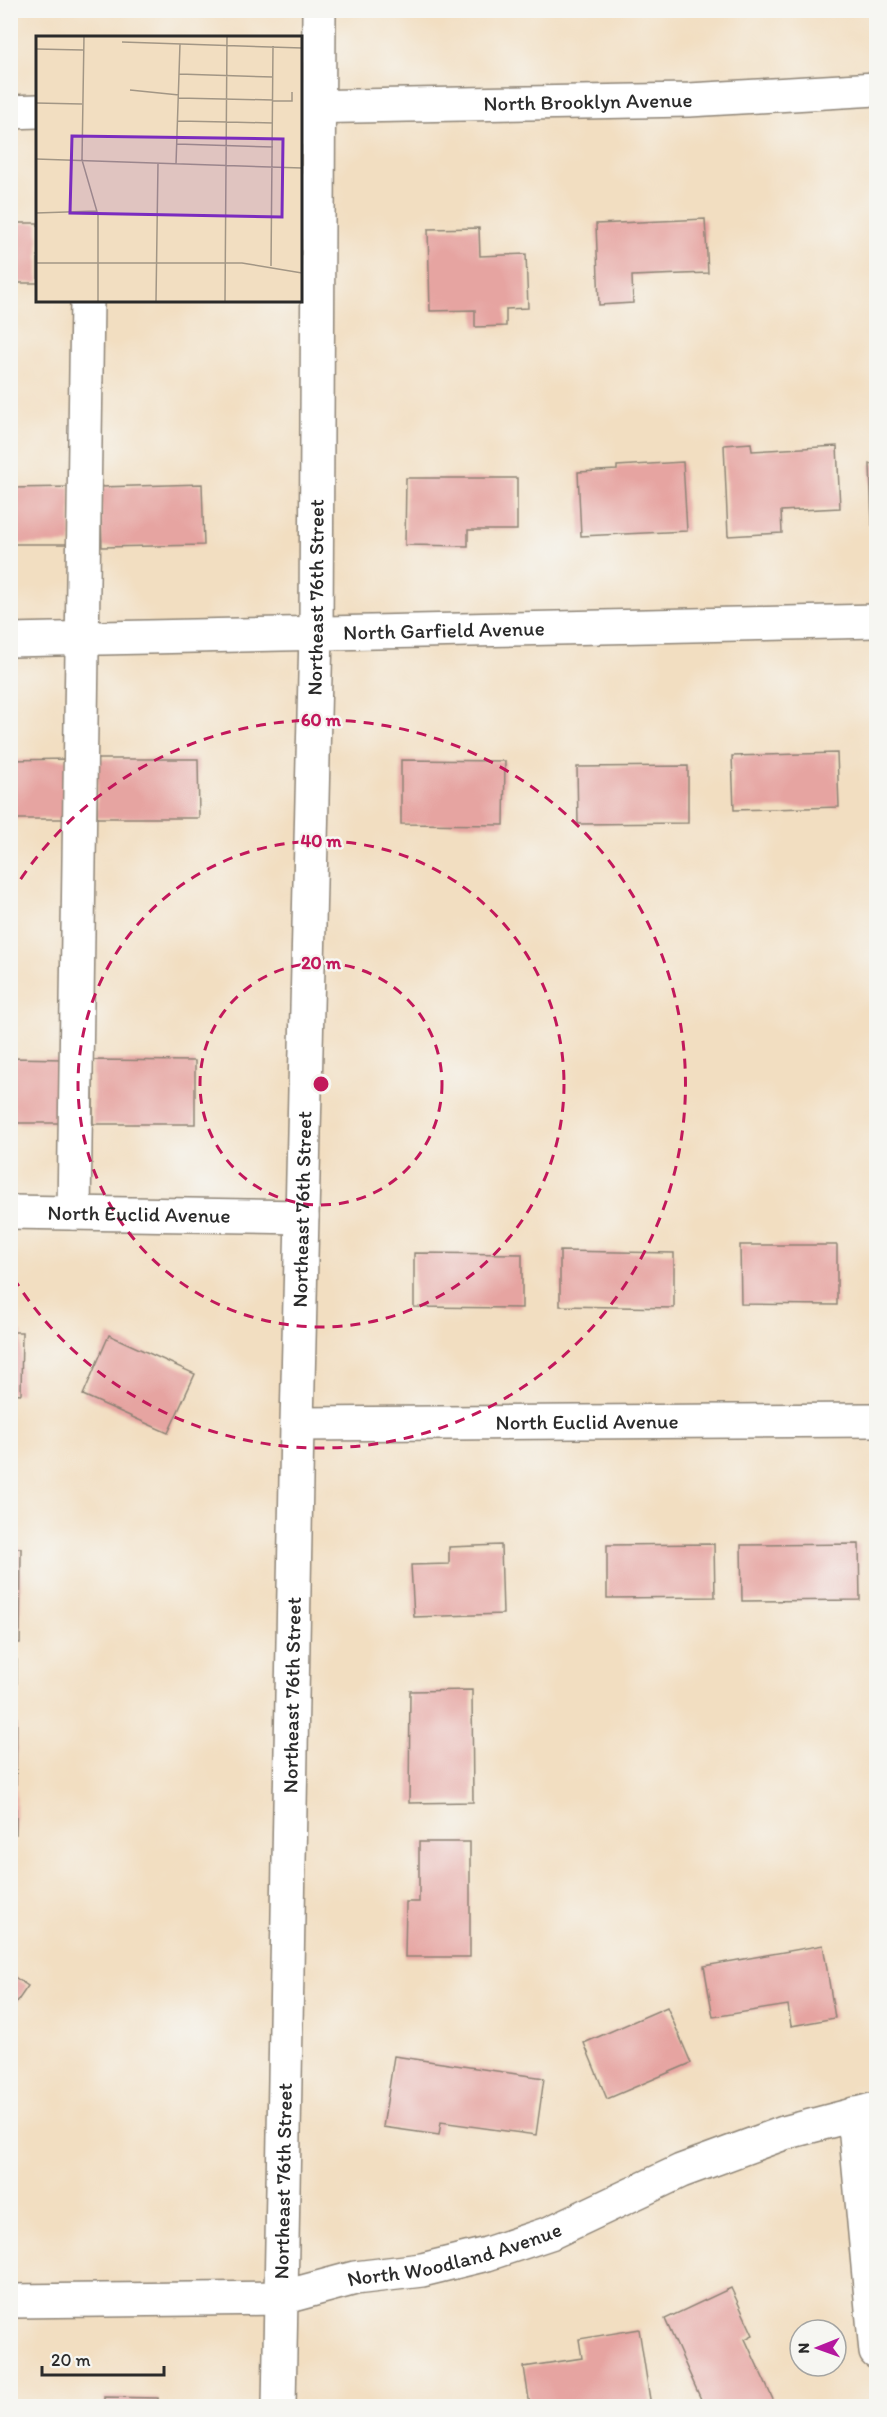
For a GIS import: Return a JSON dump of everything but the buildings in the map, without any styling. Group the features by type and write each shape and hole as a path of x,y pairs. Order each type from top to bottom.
{"street":[{"name":"Northeast 76th Street","path":"279,2406 297,1424 316,633 309,106 320,10"},
{"name":"North Brooklyn Avenue","path":"309,106 689,100 876,89"},
{"path":"10,112 36,111"},
{"path":"74,1213 87,302"},
{"name":"North Garfield Avenue","path":"10,640 876,621"},
{"name":"North Euclid Avenue","path":"10,1212 302,1217"},
{"name":"North Euclid Avenue","path":"297,1424 876,1420"},
{"path":"866,2112 876,2352"},
{"name":"North Woodland Avenue","path":"10,2301 281,2298 355,2278 422,2270 487,2254 550,2233 681,2171 784,2133 866,2112"}]}
